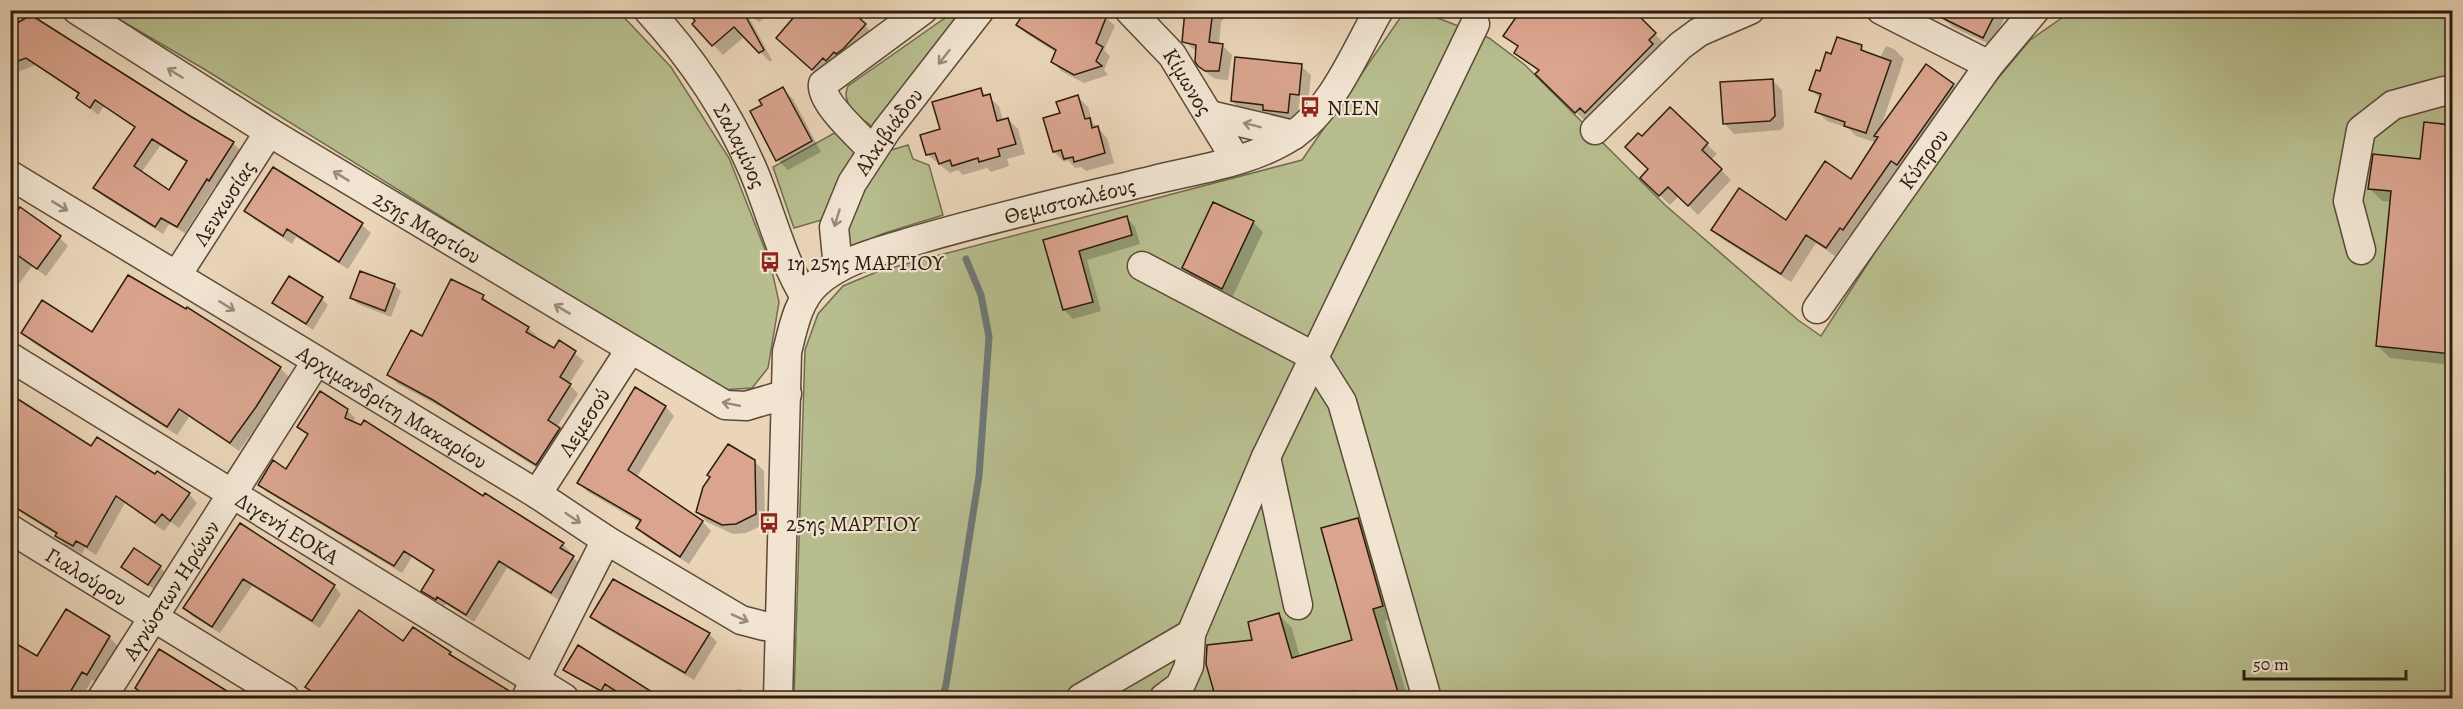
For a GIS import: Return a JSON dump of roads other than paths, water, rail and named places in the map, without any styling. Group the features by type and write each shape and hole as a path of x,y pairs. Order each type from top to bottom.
{"street":[{"name":"25ης Μαρτίου","path":"77,10 269,132 725,405 746,406 787,394"},
{"name":"Σαλαμίνος","path":"648,10 673,37 700,76 742,146 793,274 805,297"},
{"path":"873,150 833,108 823,88 824,84 923,10"},
{"name":"Αλκιβιάδου","path":"838,268 834,227 852,183 873,150 980,10"},
{"name":"Κίμωνος","path":"1129,10 1172,55 1236,160"},
{"name":"Θεμιστοκλέους","path":"778,699 787,352 794,322 805,297 815,284 838,268 893,247 996,218 1236,160 1275,146 1294,135 1334,93 1379,10"},
{"path":"1595,130 1680,46 1699,32 1750,10"},
{"name":"Κύπρου","path":"1817,309 1989,65 2035,10"},
{"path":"1885,11 1989,65"},
{"path":"1164,699 1180,686 1189,666 1191,634 1266,457 1474,15"},
{"path":"2361,250 2348,201 2361,130 2393,105 2444,91 2452,92"},
{"path":"1210,115 1294,135"},
{"name":"Λευκωσίας","path":"177,275 269,132"},
{"name":"Αρχιμανδρίτη Μακαρίου","path":"14,184 177,275 316,362 537,494 606,540 741,620 764,626 779,626"},
{"path":"1142,266 1313,356 1342,402 1426,695 1424,699"},
{"name":"Λεμεσού","path":"537,494 630,350"},
{"name":"Διγενή ΕΟΚΑ","path":"10,357 232,494 530,689 564,699"},
{"name":"Αγνώστων Ηρώων","path":"102,699 316,362"},
{"path":"1266,457 1298,605"},
{"name":"Γιαλούρου","path":"10,529 285,699"},
{"path":"530,689 606,540"},
{"path":"1081,699 1191,634"}],"waterway":[{"path":"942,698 946,685 979,476 989,337 981,295 966,259"}],"place":[{"name":"ΝΙΕΝ","path":"1310,107"},
{"name":"1η 25ης ΜΑΡΤΙΟΥ","path":"770,262"},
{"name":"25ης ΜΑΡΤΙΟΥ","path":"769,523"}]}
